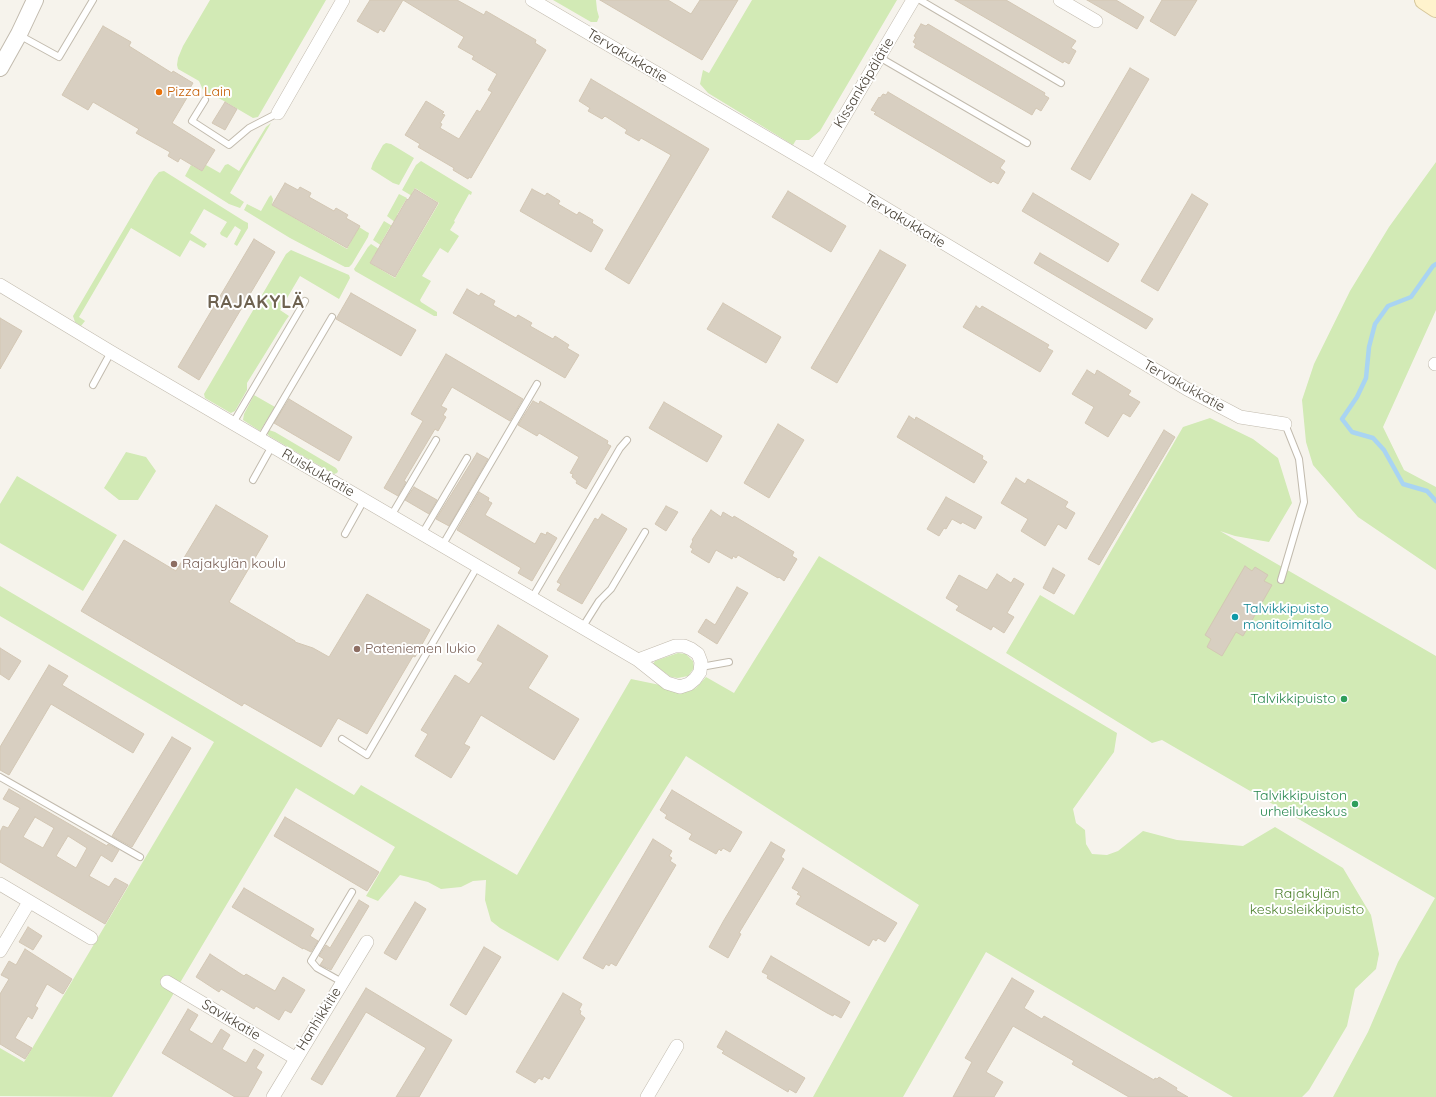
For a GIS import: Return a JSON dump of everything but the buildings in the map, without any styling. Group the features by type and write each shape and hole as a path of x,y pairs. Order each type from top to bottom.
{"main road":[{"path":"1424,0 1436,8"}],"street":[{"path":"0,68 19,34 35,0"},
{"path":"278,113 343,0"},
{"name":"Tervakukkatie","path":"532,0 815,166 1187,390 1240,417 1285,424"},
{"name":"Kissankäpälätie","path":"815,166 913,0"},
{"path":"1060,0 1096,21"},
{"name":"Ruiskukkatie","path":"0,285 111,352 638,660 667,683 680,687 689,684 700,672 701,667"},
{"path":"638,660 675,646 684,646 692,649 698,654 701,667"},
{"path":"0,884 91,938"},
{"path":"0,951 29,902"},
{"name":"Hanhikkitie","path":"273,1097 295,1058 367,942"},
{"name":"Savikkatie","path":"167,982 295,1058"},
{"path":"647,1097 677,1046"}],"lane":[{"path":"19,34 59,57 93,0"},
{"path":"920,0 1061,83"},
{"path":"879,57 1027,143"},
{"path":"205,100 192,121 229,145 249,128 278,113"},
{"path":"233,423 305,301"},
{"path":"260,439 332,317"},
{"path":"92,385 111,352"},
{"path":"442,546 537,384"},
{"path":"1281,580 1304,502 1299,459 1285,424"},
{"path":"391,516 436,440"},
{"path":"532,598 620,448 628,440"},
{"path":"253,480 272,446"},
{"path":"422,534 467,458"},
{"path":"344,534 364,500"},
{"path":"582,628 599,601 611,589 645,532"},
{"path":"342,739 368,755 477,566"},
{"path":"701,667 729,662"},
{"path":"0,777 140,857"},
{"path":"342,982 318,968 311,961 352,892"}],"green space":[{"path":"210,0 326,0 258,117 253,118 203,90 199,81 178,69 178,58 183,46"},
{"path":"553,0 596,0 599,17 597,22 591,22"},
{"path":"752,0 897,0 820,131 809,140 796,140 793,145 708,93 700,84 703,70 709,73"},
{"path":"271,123 230,193 244,202 240,208 229,204 185,176 191,165 202,171 206,165 220,173 225,165 228,164 239,171 266,127"},
{"path":"386,143 391,144 414,158 399,185 393,183 371,169 383,145"},
{"path":"421,161 472,192 471,195 469,194 450,230 459,236 448,253 440,248 422,276 431,281 420,300 437,312 437,316 434,316 355,271 354,269 371,244 379,249 378,256 375,254 370,263 395,278 439,203 415,188 412,196 402,190 416,165"},
{"path":"1436,162 1436,310 1383,427 1404,470 1436,487 1436,570 1358,517 1313,465 1306,442 1302,400 1314,364 1350,291 1389,227"},
{"path":"164,171 248,223 248,228 237,246 234,244 241,230 235,226 227,238 221,235 220,233 227,222 204,209 190,233 207,244 204,248 190,240 180,257 131,228 79,317 85,321 81,326 75,322 73,316 154,178 159,172"},
{"path":"399,194 407,198 397,215 400,217 396,223 387,216"},
{"path":"271,195 273,199 272,205 347,249 359,227 369,233 352,264 349,267 345,267 290,238 244,210 247,204 261,211"},
{"path":"384,221 394,227 390,227 381,243 383,245 382,246 373,240"},
{"path":"291,250 349,275 350,278 339,299 300,276 280,310 289,316 247,383 247,390 235,411 231,413 205,398 204,394 286,254"},
{"path":"254,395 275,407 260,431 243,420 244,414"},
{"name":"Talvikkipuiston urheilukeskus","path":"1210,418 1253,439 1278,458 1292,503 1269,542 1235,536 1220,531 1436,656 1436,1097 1333,1097 1368,1032 1398,962 1435,898 1162,740 1152,743 1006,653 1040,595 1074,615 1183,427"},
{"path":"269,430 275,432 336,468 338,471 337,473 334,474 269,436 267,433"},
{"path":"126,452 146,457 156,471 138,500 119,500 104,488"},
{"path":"17,476 117,535 83,591 0,543 0,504"},
{"name":"Rajakylän keskusleikkipuisto","path":"819,556 1117,733 1114,752 1073,809 1076,823 1085,830 1086,844 1092,854 1107,855 1118,851 1143,831 1177,840 1243,846 1275,827 1343,868 1371,915 1379,954 1376,969 1355,989 1347,1026 1309,1090 1302,1097 1233,1097 986,952 903,1097 813,1097 919,905 686,756 558,961 500,928 491,921 485,900 486,880 473,881 461,887 441,889 428,882 400,875 378,901 366,896 395,847 296,788 112,1097 0,1096 0,1048 24,1062 214,742 0,616 0,586 354,795 361,785 517,875 631,679 660,685 679,693 696,688 706,677 734,693"},
{"path":"678,653 686,654 693,661 694,668 688,676 678,678 671,677 653,664 655,661"}],"waterway":[{"path":"1436,264 1411,297 1388,306 1375,324 1369,347 1366,378 1357,397 1342,419 1352,432 1373,438 1384,450 1403,484 1427,491 1436,501"}],"place":[{"name":"Pizza Lain","path":"159,92"},
{"name":"Rajakylän koulu","path":"174,564"},
{"name":"Talvikkipuisto monitoimitalo","path":"1235,617"},
{"name":"Pateniemen lukio","path":"357,649"},
{"name":"Talvikkipuisto","path":"1344,699"},
{"name":"Talvikkipuiston urheilukeskus","path":"1355,804"}],"district":[{"name":"RAJAKYLÄ","path":"256,303"}]}
